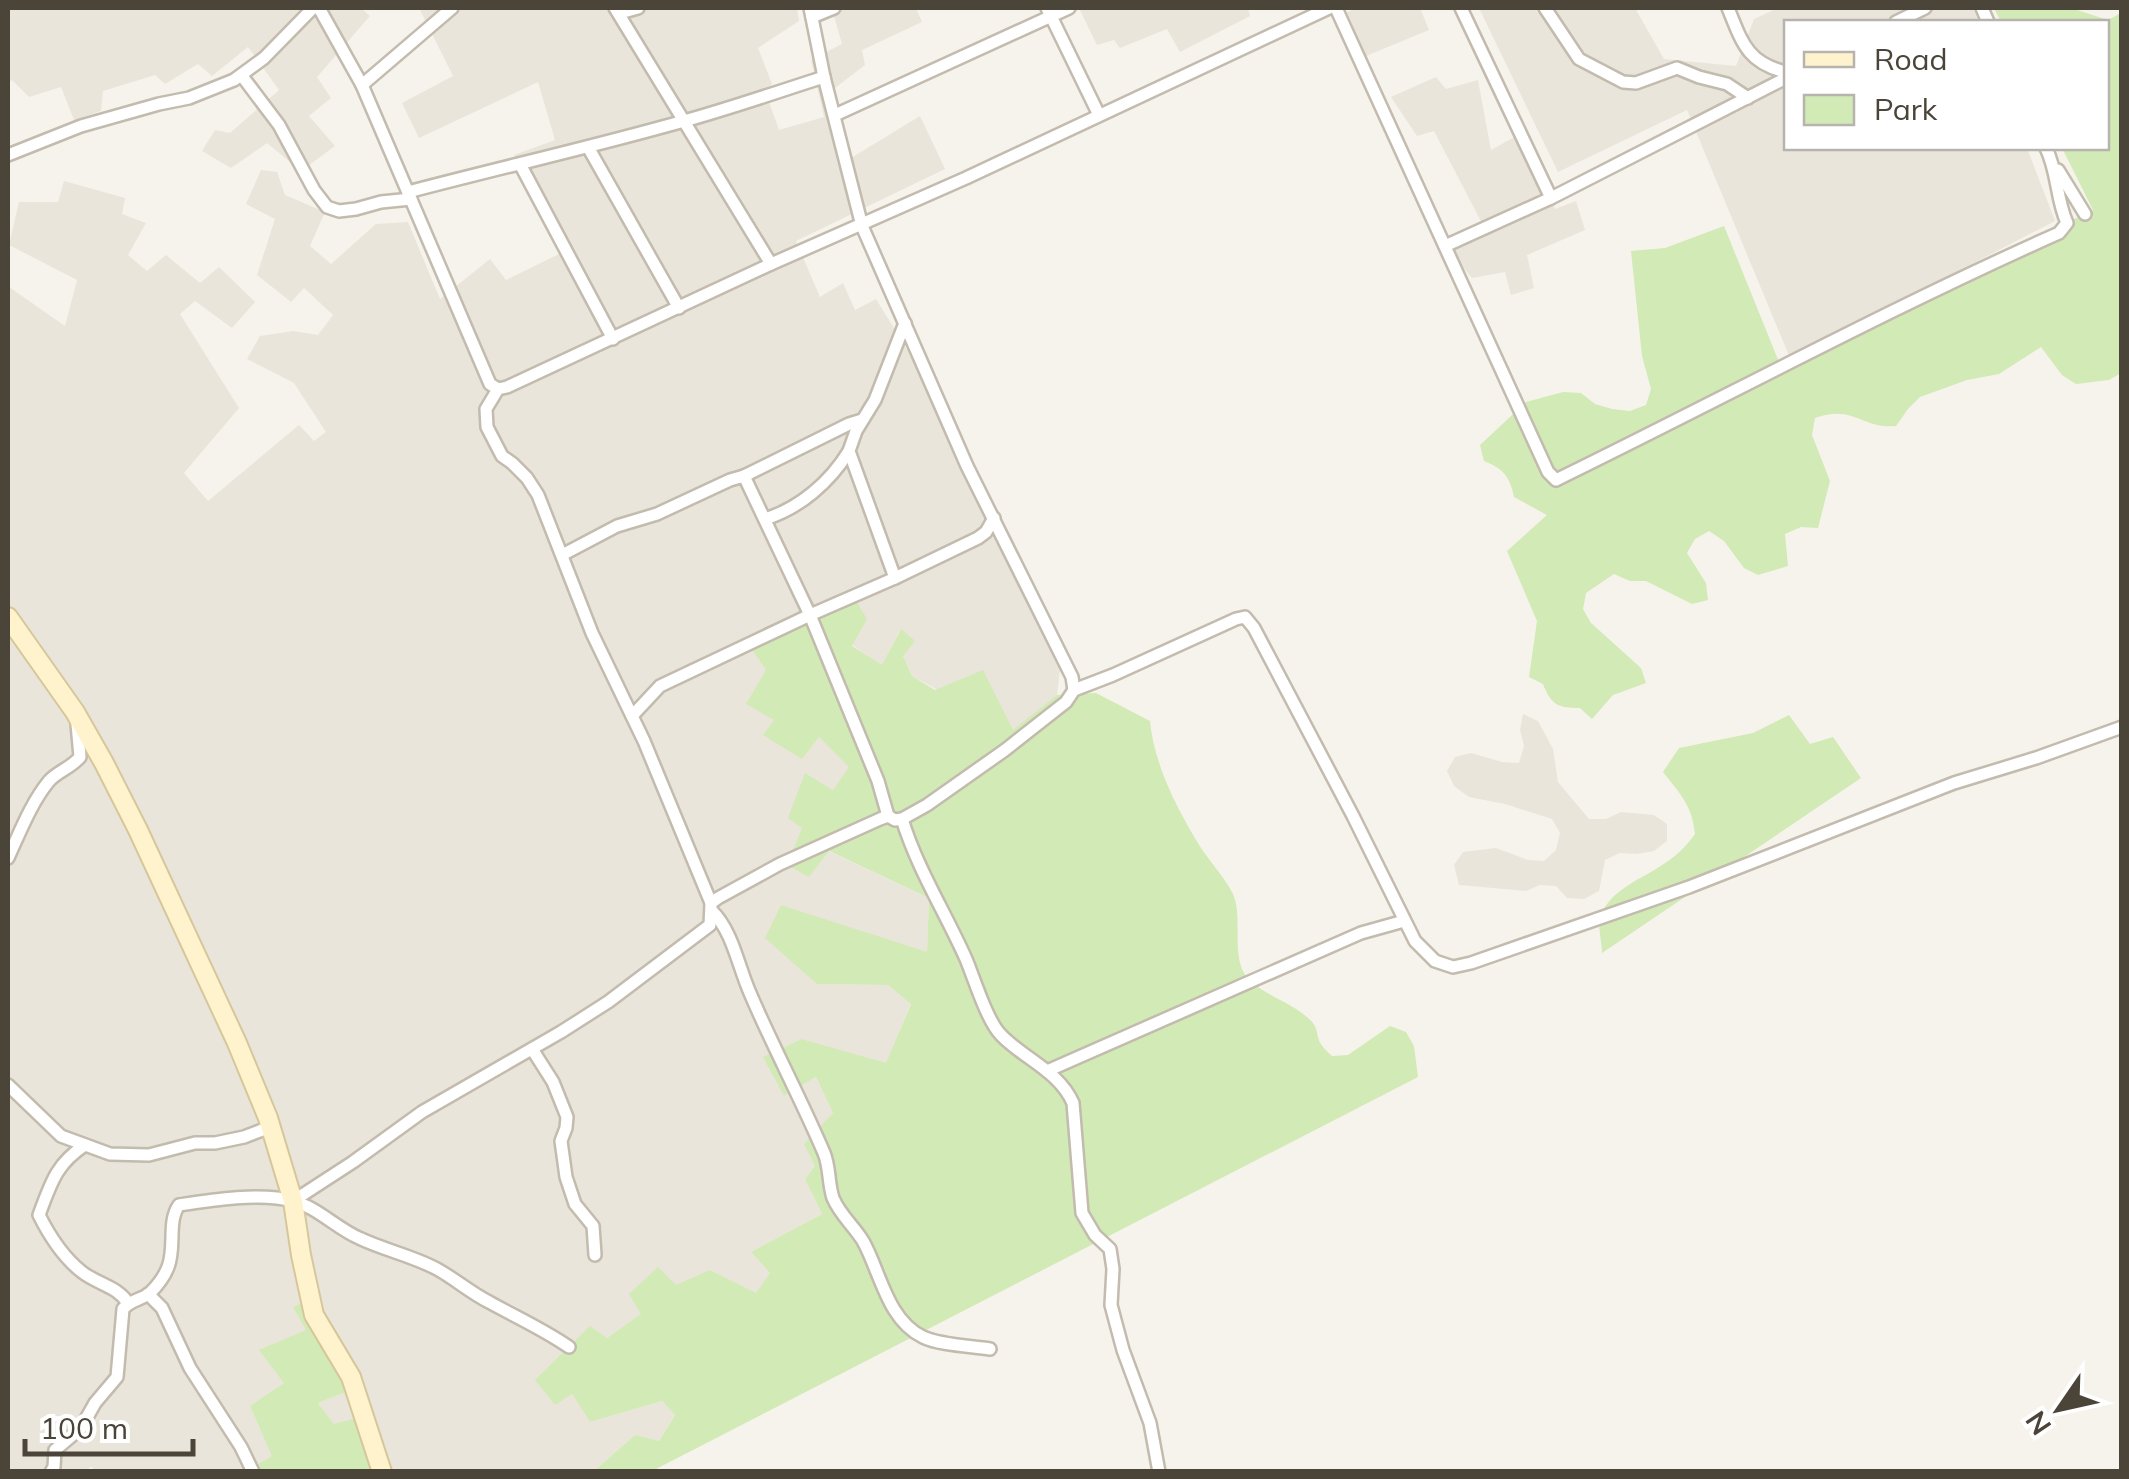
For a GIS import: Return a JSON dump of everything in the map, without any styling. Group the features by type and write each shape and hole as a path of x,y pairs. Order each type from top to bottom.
{"street":[{"path":"8,155 80,126 189,98 242,76 316,8 362,85 490,384 498,389 1333,8 1550,477 1556,480 1929,292 2059,233 2067,223 2053,162"},
{"path":"362,85 452,8"},
{"path":"638,8 617,10 771,264"},
{"path":"834,8 811,12 862,226 962,455 1072,677 1074,690"},
{"path":"834,114 1048,12 1070,8"},
{"path":"1460,8 1552,198"},
{"path":"1545,8 1579,58 1623,82 1636,83 1678,68 1727,84 1748,98"},
{"path":"1728,8 1748,50 1765,67 1784,74"},
{"path":"1900,20 1925,8"},
{"path":"1048,12 1099,115"},
{"path":"242,76 279,125 314,190 327,208 338,211 409,196 480,172 685,121 824,78"},
{"path":"1444,246 1552,198 1784,76"},
{"path":"588,147 679,308"},
{"path":"2047,150 2085,214"},
{"path":"520,164 613,339"},
{"path":"765,519 782,514 811,494 840,465 875,400 906,323"},
{"path":"498,389 486,409 487,427 502,456 527,478 538,496 592,633 665,789 711,906 826,1158 839,1211 856,1229 887,1298 906,1323 922,1337 990,1349"},
{"path":"562,555 617,526 656,514 744,476 862,420"},
{"path":"849,451 895,578"},
{"path":"744,476 810,614 878,781 888,816 902,819 927,804 1005,750 1066,702 1074,690 1245,617 1318,748 1415,941 1435,961 1453,966 1689,887 1954,782 2122,727"},
{"path":"632,716 660,686 978,538 994,518"},
{"path":"8,617 75,712 138,830 236,1042 270,1127 293,1200 314,1314 349,1372 382,1472"},
{"path":"8,858 39,794 54,776 72,767 80,756 75,712"},
{"path":"711,906 780,864 888,816"},
{"path":"902,819 910,847 941,905 998,1034 1048,1071 1067,1090 1073,1103 1082,1213 1095,1235 1110,1249 1111,1305 1150,1423 1159,1472"},
{"path":"293,1200 422,1112 608,1002 710,925 711,906"},
{"path":"1048,1071 1361,933 1404,921"},
{"path":"532,1049 553,1082 567,1117 562,1141 566,1177 575,1204 593,1226 595,1255"},
{"path":"8,1085 62,1136 110,1154 149,1154 244,1137 270,1127"},
{"path":"85,1145 67,1157 52,1178 40,1215 50,1236 81,1272 122,1294 128,1303"},
{"path":"51,1472 56,1450 81,1428 117,1376 123,1309 148,1294 164,1274 170,1262 173,1213 178,1205 207,1200 293,1200 365,1241 437,1268 486,1301 569,1346"},
{"path":"148,1294 162,1308 190,1368 253,1472"}],"shaded area":[{"path":"8,8 361,8 370,16 317,77 331,98 309,116 335,146 301,171 267,143 231,168 202,151 215,130 230,133 279,90 248,47 212,76 198,64 165,84 155,75 103,91 101,111 74,120 61,87 29,97 12,80 8,82"},
{"path":"419,8 797,8 799,21 758,48 772,84 765,91 779,130 824,117 811,60 842,44 833,13 846,8 916,8 922,22 862,50 865,65 831,91 838,166 920,116 945,169 796,241 820,297 843,283 855,310 876,299 911,356 1060,670 1057,695 1013,731 912,676 903,656 900,630 882,666 852,645 766,670 774,721 764,734 819,737 850,767 833,790 805,774 802,827 828,851 929,898 927,953 780,905 817,984 888,985 911,1003 886,1064 802,1039 784,1096 816,1077 833,1113 815,1166 805,1179 822,1214 751,1252 770,1273 756,1294 710,1270 607,1338 572,1394 590,1422 662,1401 675,1415 658,1442 635,1435 594,1471 384,1471 334,1424 318,1403 363,1385 307,1329 285,1383 250,1406 273,1456 243,1471 95,1472 92,1467 82,1471 8,1471 9,287 65,326 77,280 9,245 19,202 58,202 64,181 125,198 122,214 146,223 128,255 147,271 166,255 200,283 219,267 255,302 232,328 195,301 180,314 239,408 184,473 208,501 299,425 314,441 326,432 294,383 247,359 260,336 293,331 318,335 333,315 304,288 291,302 257,275 275,219 246,204 261,170 277,172 285,195 325,212 310,246 331,264 376,224 408,222 440,299 490,259 506,280 561,253 514,155 555,140 538,82 419,138 402,103 453,76"},
{"path":"1079,8 1248,8 1250,16 1180,52 1167,29 1120,48 1114,40 1097,45"},
{"path":"1357,8 1420,8 1429,30 1366,56 1347,12"},
{"path":"1479,8 1635,8 1664,59 1736,66 1754,19 1778,8 1973,8 1978,20 1784,20 1784,150 2028,150 2055,221 1790,358 1687,110 1558,172"},
{"path":"1436,77 1446,89 1478,80 1491,150 1518,135 1555,209 1576,201 1585,230 1527,255 1534,288 1511,295 1505,272 1472,278 1449,250 1486,231 1434,131 1417,136 1391,97"},
{"path":"1523,714 1538,721 1553,749 1558,782 1589,819 1606,819 1621,812 1654,815 1667,824 1667,841 1654,851 1620,853 1605,860 1599,891 1584,899 1567,898 1556,886 1540,885 1526,891 1459,885 1454,865 1463,852 1496,848 1528,860 1544,861 1556,850 1560,833 1552,819 1469,797 1454,786 1447,771 1455,757 1471,753 1519,763 1524,746 1520,730"}],"green space":[{"path":"1994,8 2071,8 2108,20 2000,20"},
{"path":"2121,13 2121,373 2109,380 2076,384 2062,375 2041,347 1999,374 1967,380 1920,397 1896,426 1839,414 1815,418 1812,435 1830,481 1818,528 1801,527 1785,534 1788,566 1758,575 1744,568 1724,541 1709,531 1695,539 1687,553 1706,583 1708,600 1692,604 1646,581 1630,581 1614,574 1586,593 1583,609 1591,623 1641,668 1646,683 1613,695 1592,719 1580,708 1556,704 1543,684 1529,677 1537,621 1507,551 1547,515 1514,497 1505,474 1484,461 1480,445 1526,402 1563,392 1581,393 1595,404 1612,409 1630,411 1646,405 1651,389 1642,356 1631,251 1665,248 1724,226 1779,362 2093,210 2063,150 2109,150 2108,20"},
{"path":"850,591 867,619 852,646 882,665 901,629 915,641 903,656 912,676 935,690 983,670 1013,730 1057,695 1096,693 1150,721 1156,754 1176,803 1236,902 1243,972 1264,991 1308,1018 1332,1056 1348,1055 1390,1026 1406,1032 1414,1046 1418,1077 652,1471 594,1471 635,1435 659,1441 675,1415 662,1401 590,1422 572,1394 555,1405 535,1380 590,1326 607,1338 641,1314 629,1294 658,1267 676,1285 710,1270 756,1293 770,1273 751,1252 822,1214 805,1179 815,1166 804,1144 833,1113 816,1077 784,1096 763,1057 802,1039 886,1063 911,1004 888,985 817,984 765,938 781,905 927,952 929,898 829,851 809,877 787,865 802,828 788,818 805,773 833,790 849,767 819,737 802,759 763,735 774,720 746,704 766,670 747,642"},
{"path":"1789,715 1810,744 1833,737 1861,778 1602,953 1600,924 1609,902 1664,864 1695,834 1688,808 1663,772 1679,748 1753,733"},
{"path":"312,1299 364,1385 318,1403 334,1424 360,1417 384,1471 243,1472 272,1456 250,1406 284,1383 259,1350 306,1330 293,1307"}]}
